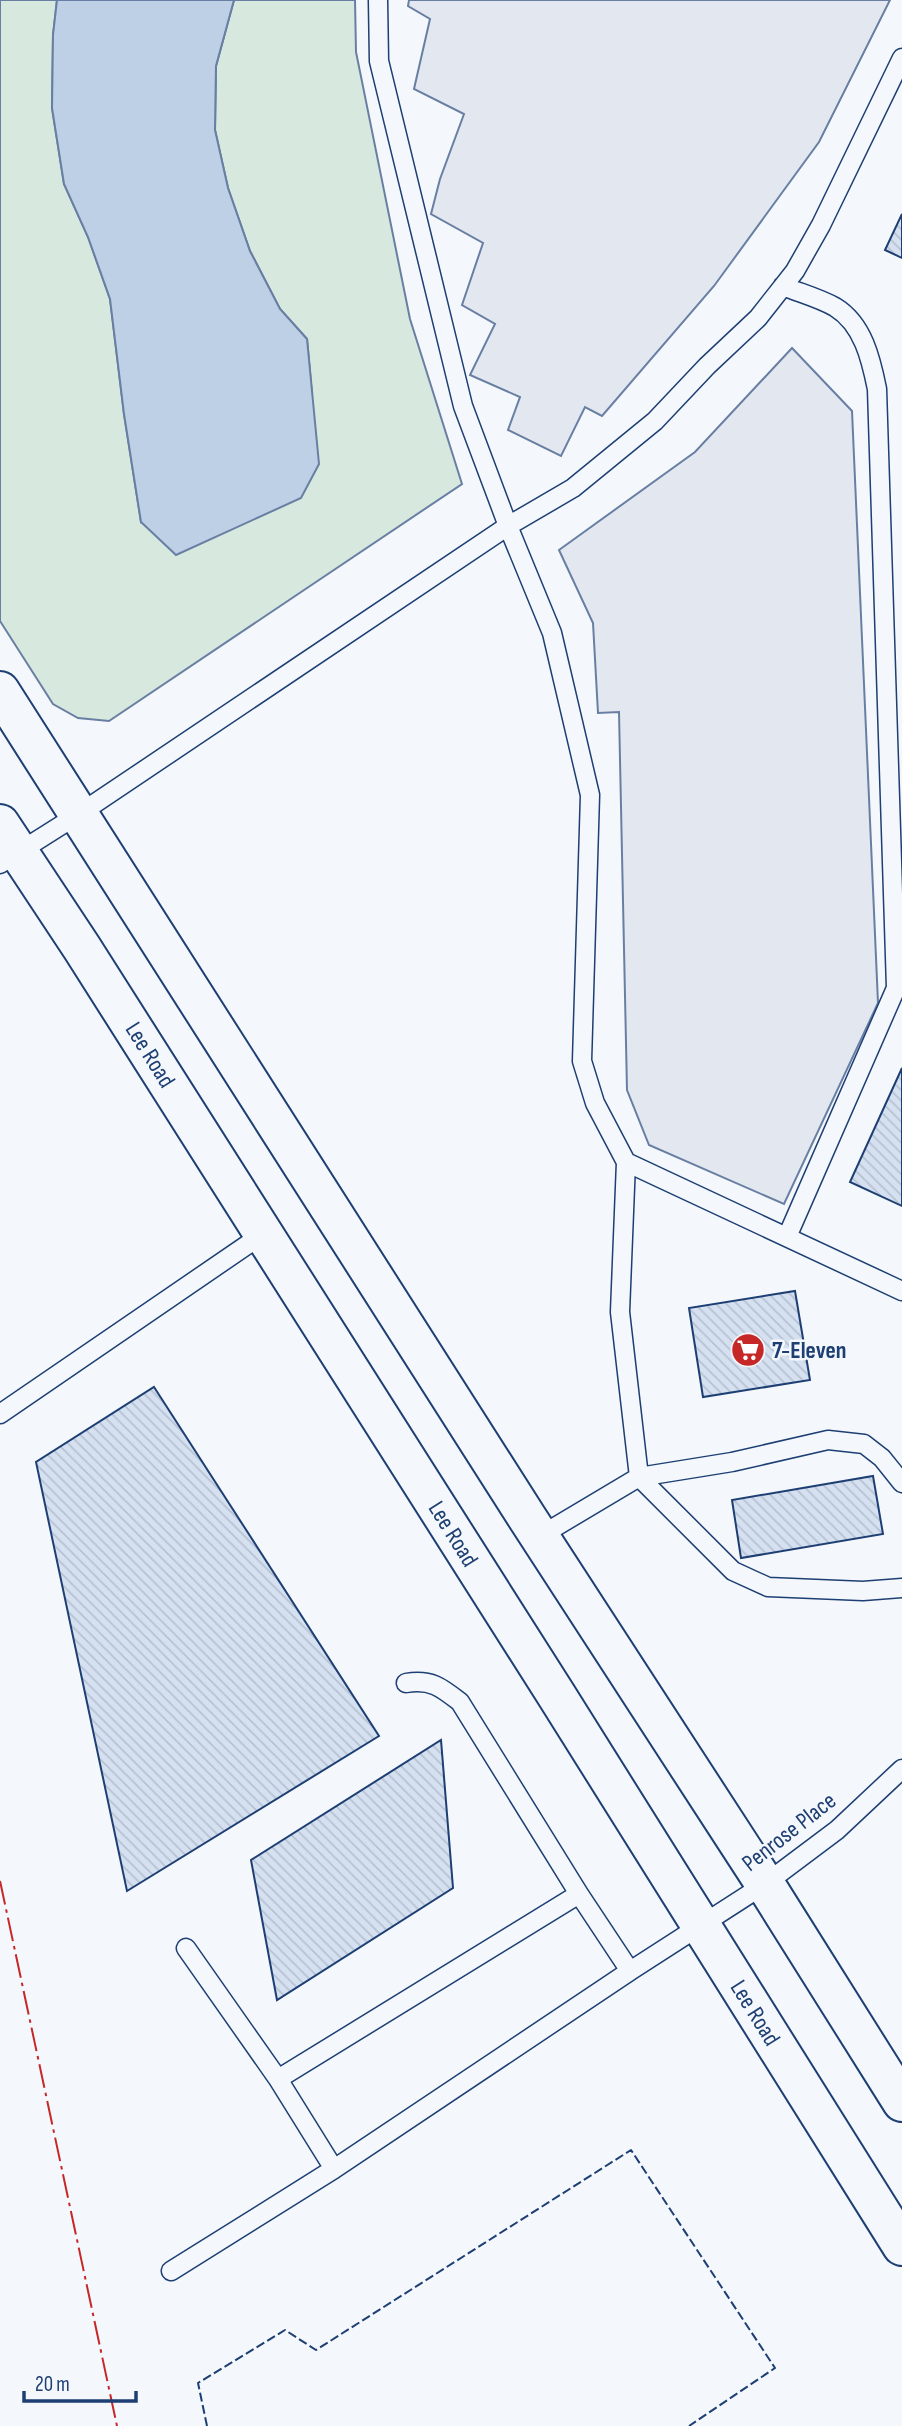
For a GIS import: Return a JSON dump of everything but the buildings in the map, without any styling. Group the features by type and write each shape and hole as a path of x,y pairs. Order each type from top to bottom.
{"street":[{"path":"0,691 902,2102"},
{"name":"Lee Road","path":"6,847 263,1234 902,2246"}],"lane":[{"path":"378,0 379,61 463,406 551,633 590,795 582,1061 595,1103 626,1162 620,1311 639,1477 733,1571 768,1587 863,1591 902,1588"},
{"path":"6,847 79,814 508,526 573,488 655,421 707,366 758,318 795,271 821,225 902,58"},
{"path":"783,286 837,308 860,333 871,359 877,389 897,988 787,1237"},
{"path":"626,1162 902,1291"},
{"path":"0,1414 263,1234"},
{"path":"540,1536 639,1477 732,1462 828,1440 864,1444 882,1458 902,1483"},
{"path":"406,1683 422,1681 442,1688 460,1702 630,1971"},
{"name":"Penrose Place","path":"171,2271 334,2169 765,1884 837,1830 902,1769"},
{"path":"278,2079 579,1894"},
{"path":"186,1948 278,2079 334,2169"}],"shaded area":[{"path":"0,0 57,0 53,35 52,108 64,184 88,237 110,299 141,522 312,394 307,339 280,309 250,251 228,188 215,130 216,66 234,0 355,0 356,52 410,319 462,484 109,721 78,718 53,704 0,621"},
{"path":"409,0 890,0 819,142 714,286 602,416 585,407 561,456 508,430 520,397 470,375 495,324 462,305 483,243 431,214 440,179 464,114 414,89 430,19 408,6"},
{"path":"792,348 852,411 878,1003 784,1204 649,1145 627,1090 619,712 598,713 593,623 559,550 695,452"}],"water":[{"path":"57,0 234,0 216,66 215,130 228,188 250,251 280,309 307,339 319,464 301,498 176,555 141,522 110,299 88,237 64,184 52,108 53,35"}],"fence":[{"path":"207,2426 198,2383 285,2330 316,2350 631,2150 775,2368 689,2426"}],"power":[{"path":"0,1881 117,2426"}],"place":[{"name":"7-Eleven","path":"748,1350"}]}
